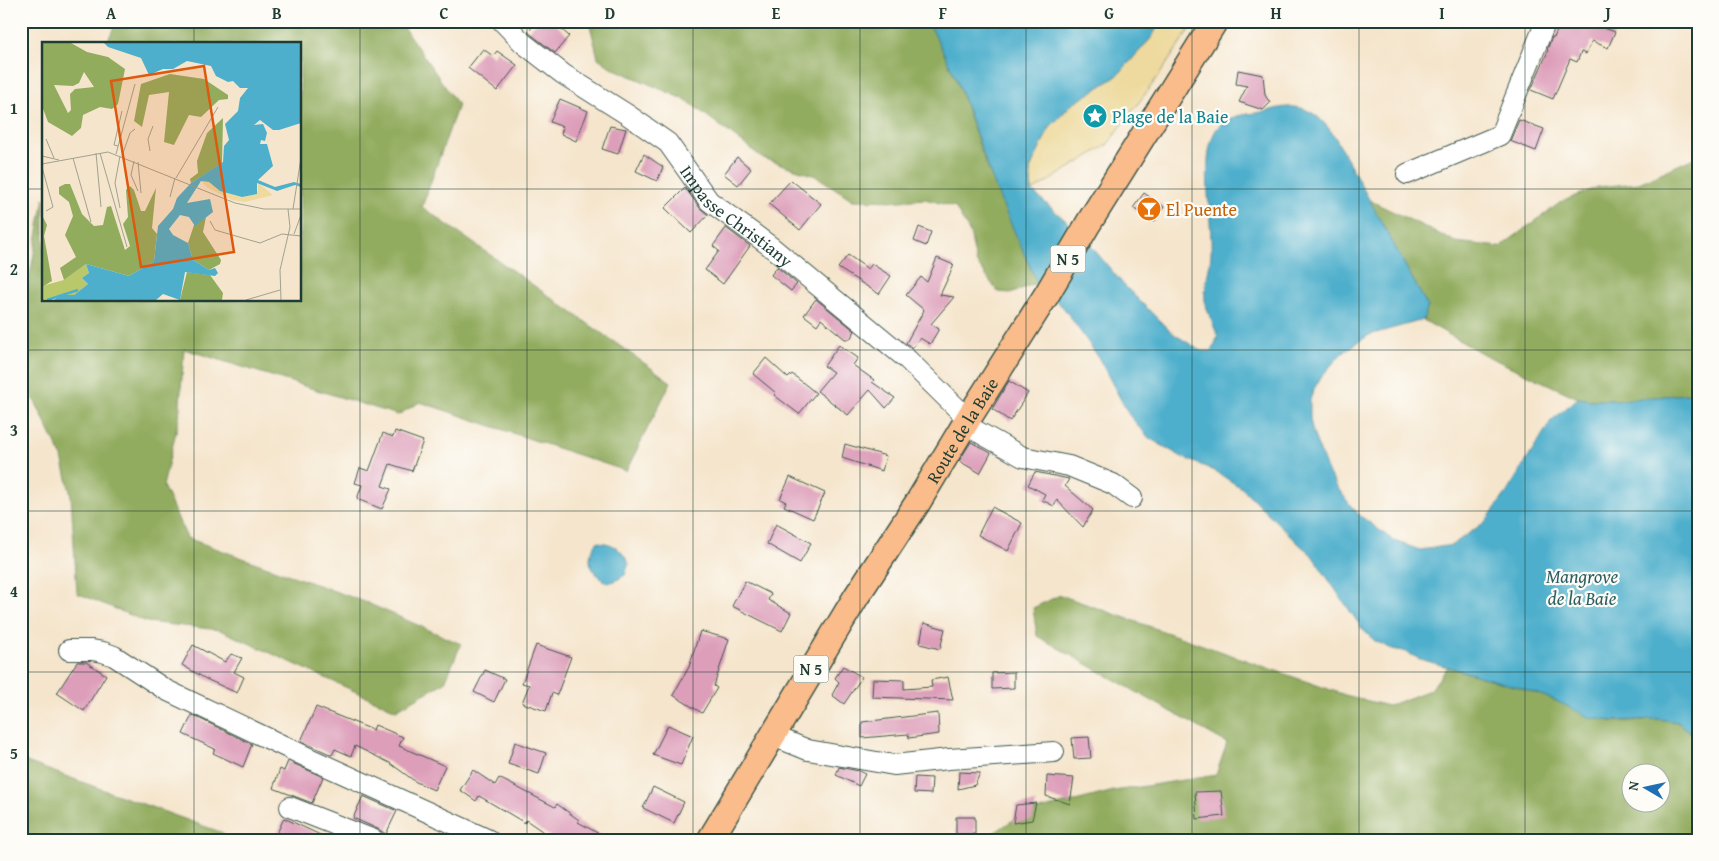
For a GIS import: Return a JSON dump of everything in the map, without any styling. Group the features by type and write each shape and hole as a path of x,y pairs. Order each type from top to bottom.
{"main road":[{"name":"Route de la Baie","path":"710,840 856,597 918,502 966,421 1047,294 1088,224 1215,21"}],"street":[{"name":"Impasse Christiany","path":"502,21 523,43 562,74 628,115 668,143 708,201 770,246 908,360 966,421 1023,457 1057,463 1101,478 1132,498"},
{"path":"1407,174 1500,135 1546,21"},
{"path":"69,650 92,650 114,656 166,690 311,759 489,840"},
{"path":"772,735 808,750 894,765 949,759 1054,752"},
{"path":"290,807 374,840"}],"green space":[{"path":"117,21 399,21 458,105 422,207 671,382 626,471 420,402 398,415 184,349 179,419 163,486 187,538 365,602 461,644 445,682 396,710 220,630 147,622 77,593 71,496 62,457 31,393 22,320 42,209 42,301 301,301 301,42 107,42"},
{"path":"589,21 928,21 956,78 984,159 1037,283 1010,293 998,292 976,262 970,233 955,207 925,199 900,201 853,200 816,176 763,158 686,100 612,68 598,58"},
{"path":"1698,156 1698,393 1621,400 1578,398 1485,355 1423,320 1428,307 1369,200 1456,242 1500,247 1561,202 1598,187 1639,183"},
{"path":"1060,595 1345,695 1388,706 1430,690 1448,667 1538,694 1604,720 1671,720 1681,724 1690,732 1698,744 1698,840 983,840 1021,815 1114,791 1216,775 1227,743 1037,636 1033,608"},
{"path":"21,760 223,833 227,840 21,840"}],"sand":[{"name":"Plage de la Baie","path":"1160,21 1195,21 1160,74 1107,145 1032,191 1030,169 1050,127 1071,105 1117,76 1152,37"}],"water":[{"name":"Mangrove de la Baie","path":"928,21 1160,21 1152,37 1117,76 1071,105 1050,127 1030,169 1032,191 1081,234 1123,284 1171,332 1201,351 1212,351 1218,336 1207,309 1205,295 1211,254 1208,188 1209,153 1212,138 1218,127 1223,122 1236,116 1292,107 1308,111 1329,128 1428,307 1423,320 1369,335 1341,354 1321,377 1310,400 1310,419 1313,433 1328,472 1358,514 1394,541 1420,550 1452,545 1485,522 1507,492 1551,421 1578,398 1621,400 1698,393 1698,744 1692,733 1678,722 1658,719 1613,721 1591,718 1552,699 1521,688 1420,659 1375,641 1363,630 1311,554 1243,489 1215,471 1182,457 1149,438 1129,415 1097,355 1063,307 1037,283 997,192 956,78"},
{"path":"597,542 612,545 623,554 629,563 625,575 607,583 596,574 590,560"}],"building":[{"path":"537,21 552,21 569,36 555,53 528,32"},
{"path":"1561,21 1601,21 1599,26 1615,32 1608,48 1592,41 1586,54 1581,52 1577,62 1570,59 1553,99 1531,90 1552,37 1554,38"},
{"path":"483,49 493,56 497,51 517,65 497,91 468,68"},
{"path":"1238,70 1263,75 1265,95 1270,103 1263,110 1239,102 1247,86 1236,84"},
{"path":"560,99 588,111 576,141 561,134 563,127 550,122"},
{"path":"1519,120 1544,129 1536,151 1510,141"},
{"path":"610,126 626,129 618,154 602,149"},
{"path":"644,154 663,167 657,181 636,171"},
{"path":"737,157 751,169 738,185 724,174"},
{"path":"791,180 821,204 800,230 769,204"},
{"path":"685,188 700,208 708,215 691,233 665,208"},
{"path":"1144,193 1164,207 1154,222 1133,208"},
{"path":"919,227 931,232 926,246 914,241"},
{"path":"726,228 750,246 723,284 705,270 719,251 713,246"},
{"path":"848,255 868,269 872,264 891,276 879,294 838,268"},
{"path":"937,258 954,265 940,295 954,297 931,324 939,329 930,344 920,338 912,348 906,343 924,310 906,295 921,277 927,282"},
{"path":"777,267 797,284 791,291 771,275"},
{"path":"816,299 855,331 850,339 845,339 821,319 817,325 804,315"},
{"path":"839,345 858,358 853,365 874,380 872,382 895,398 886,408 870,390 848,415 817,391 833,372 824,366"},
{"path":"766,358 788,378 792,374 816,393 799,414 774,395 776,393 753,374"},
{"path":"1009,381 1028,393 1010,421 992,409"},
{"path":"395,431 423,441 412,471 390,464 382,486 391,489 382,509 357,499 362,485 355,483 360,468 369,471 383,433 393,437"},
{"path":"971,442 991,453 980,473 959,461"},
{"path":"845,444 886,456 882,471 842,458"},
{"path":"1035,472 1069,479 1065,486 1093,510 1083,527 1057,500 1054,506 1042,500 1045,494 1028,485"},
{"path":"790,477 825,493 813,519 784,506 786,502 780,499"},
{"path":"992,507 1022,523 1008,551 978,535"},
{"path":"776,524 811,543 800,563 767,544"},
{"path":"745,581 771,594 768,600 791,613 782,631 732,606"},
{"path":"924,623 945,629 940,649 920,644"},
{"path":"700,631 729,639 714,686 717,688 702,713 673,695 689,667"},
{"path":"193,645 225,662 231,654 242,658 234,672 244,677 237,693 206,679 182,665"},
{"path":"536,645 571,657 557,695 552,693 546,711 522,703 529,685 522,683"},
{"path":"77,662 86,662 106,675 84,711 57,693"},
{"path":"843,666 862,677 844,704 832,695 839,682 835,678"},
{"path":"485,670 505,679 494,702 474,692"},
{"path":"1014,672 1014,688 992,689 992,673"},
{"path":"948,677 953,700 872,697 873,679 904,680 904,689 932,687 931,680"},
{"path":"316,707 373,730 375,725 403,737 399,746 445,766 434,790 416,782 390,763 355,746 351,756 335,749 332,755 301,741"},
{"path":"938,713 939,734 909,738 908,734 862,738 862,722"},
{"path":"192,715 252,744 243,767 213,753 215,749 183,734"},
{"path":"668,725 693,736 681,765 653,755"},
{"path":"1089,737 1091,758 1074,759 1072,738"},
{"path":"515,742 546,753 539,774 508,764"},
{"path":"288,761 323,777 312,803 273,788 280,769 284,771"},
{"path":"839,767 865,774 859,786 836,775"},
{"path":"473,770 495,785 499,778 555,807 557,804 579,820 578,822 610,840 555,840 526,820 525,823 479,796 476,801 460,790"},
{"path":"959,772 980,773 975,785 958,789"},
{"path":"1047,776 1074,778 1070,804 1046,796"},
{"path":"915,777 932,778 931,794 914,793"},
{"path":"653,787 684,802 674,823 643,808"},
{"path":"1221,791 1224,816 1197,819 1195,792"},
{"path":"363,796 397,811 386,834 353,818"},
{"path":"1036,803 1032,820 1013,823 1016,805"},
{"path":"956,817 975,817 975,834 956,834"},
{"path":"284,818 331,840 274,840"}],"place":[{"name":"Plage de la Baie","path":"1095,116"},
{"name":"El Puente","path":"1149,209"}]}
